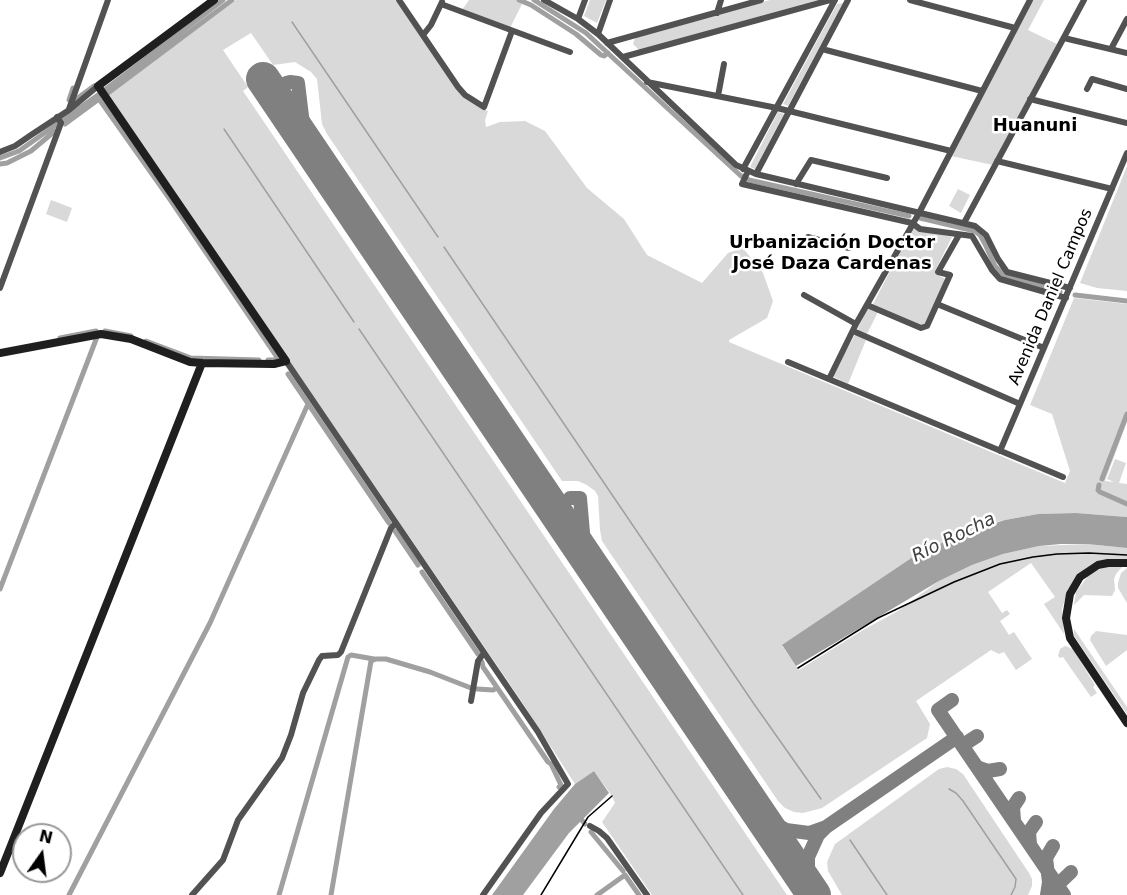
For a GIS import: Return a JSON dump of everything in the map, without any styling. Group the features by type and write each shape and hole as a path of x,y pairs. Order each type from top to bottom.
{"street":[{"path":"69,110 108,0"},
{"path":"0,152 15,146 101,90 214,0"},
{"path":"399,0 458,87 484,107 512,31"},
{"path":"544,0 578,19 598,34 736,165 746,171 964,223 982,230 1007,272 1070,288"},
{"path":"578,19 585,0"},
{"path":"598,34 610,0"},
{"path":"717,13 721,0"},
{"path":"607,43 761,0"},
{"path":"623,57 830,0"},
{"path":"835,0 777,108 746,171 742,184 912,223 920,228 972,237 1000,279 1066,298"},
{"path":"756,174 848,0"},
{"path":"909,0 1015,28"},
{"path":"829,379 856,324 919,213 1030,0"},
{"path":"964,223 1084,0"},
{"path":"423,35 431,25 442,2 570,52"},
{"path":"1111,49 1127,19"},
{"path":"1064,38 1127,53"},
{"path":"822,49 982,91"},
{"path":"717,96 724,64"},
{"path":"1087,89 1092,79 1127,89"},
{"path":"646,81 777,108 951,150"},
{"path":"101,90 538,732 568,784 541,813 483,895"},
{"path":"1030,99 1127,123"},
{"path":"0,288 58,119"},
{"name":"Avenida Daniel Campos","path":"1000,451 1127,153"},
{"path":"796,184 811,160 887,178"},
{"path":"997,161 1112,189"},
{"path":"867,305 925,328 950,275 938,272 959,235"},
{"path":"808,237 849,248"},
{"path":"804,295 856,324"},
{"path":"937,304 1044,348"},
{"path":"853,331 1020,404"},
{"path":"0,353 101,334 131,339 190,362 274,364 286,361"},
{"path":"788,362 1062,477"},
{"path":"0,873 202,363"},
{"path":"192,895 223,860 238,820 282,758 303,693 319,660 322,656 338,655 341,652 391,528 396,523"},
{"path":"1127,563 1098,565 1080,577 1070,594 1066,618 1070,638 1127,723"},
{"path":"471,701 478,661 484,653"},
{"path":"590,826 607,838 647,895"}],"shaded area":[{"path":"236,0 395,0 460,93 488,111 485,120 486,127 500,122 525,121 545,131 587,188 624,219 647,255 702,283 728,253 743,248 763,273 773,301 767,318 729,342 1065,483 1070,471 1052,414 1030,405 1074,298 1127,304 1127,422 1105,481 1114,482 1107,479 1115,459 1126,463 1119,483 1127,484 1127,517 1076,513 1038,514 978,527 782,646 799,670 898,611 939,581 972,565 1003,554 1039,546 1087,544 1127,548 1127,559 1109,559 1068,589 1062,609 1064,634 1044,604 1055,597 1031,563 988,592 1002,613 1007,610 1010,614 1000,621 1009,635 1014,632 1032,659 1016,670 1004,652 999,654 991,650 916,701 930,724 927,738 822,808 803,813 785,808 778,801 602,541 598,496 595,491 578,481 562,481 327,134 322,124 317,79 311,72 295,62 273,65 251,33 223,50 248,87 243,91 787,895 652,895 602,822 615,803 612,796 594,771 575,784 522,702 108,95"},
{"path":"469,0 516,0 522,4 510,28 462,10"},
{"path":"590,0 606,0 597,23 584,16"},
{"path":"770,0 818,0 639,50 633,44 635,38"},
{"path":"1033,0 1044,0 1028,30 1057,44 993,165 951,156"},
{"path":"843,3 788,106 783,104 837,4"},
{"path":"778,112 784,114 755,169 750,167"},
{"path":"1127,166 1127,291 1097,288 1080,283"},
{"path":"958,189 970,195 961,213 949,206"},
{"path":"51,200 72,208 67,222 46,214"},
{"path":"912,229 952,237 935,271 935,274 944,278 945,281 923,326 874,307 873,304"},
{"path":"868,308 878,312 867,334 859,331 858,328"},
{"path":"855,335 866,340 848,384 834,377 833,374"},
{"path":"1110,566 1123,566 1114,579 1115,590 1112,596 1084,595 1074,605 1076,592 1088,576"},
{"path":"1127,568 1127,603 1118,588 1118,583 1121,573"},
{"path":"1074,629 1127,707 1127,714 1074,636"},
{"path":"1096,631 1127,635 1127,650 1106,666 1090,640"},
{"path":"1065,646 1073,649 1095,685 1093,687 1097,693 1091,697 1063,657 1058,656 1060,649"},
{"path":"947,767 963,774 1029,873 1032,886 1028,895 842,895 828,871 827,862 835,844 939,769"}],"water":[{"name":"Río Rocha","path":"1076,513 1127,517 1127,548 1061,544 1003,554 972,565 939,581 796,666 782,645 913,557 961,534 1005,520 1038,514"},
{"path":"594,771 609,793 569,833 523,895 492,895 554,809 575,784"}],"waterway":[{"path":"106,89 223,0"},
{"path":"108,93 232,0"},
{"path":"519,0 531,5 576,34 601,55 608,53"},
{"path":"534,0 586,33 741,176 749,180 909,216"},
{"path":"292,22 438,237"},
{"path":"75,100 94,86"},
{"path":"69,100 73,88"},
{"path":"0,158 19,151 98,95"},
{"path":"65,124 99,99 277,357 275,360 268,360"},
{"path":"224,129 354,322"},
{"path":"0,164 31,151 55,131"},
{"path":"920,218 975,231 980,235 995,266 1004,275 1060,292"},
{"path":"444,247 821,799"},
{"path":"1075,295 1127,301"},
{"path":"359,329 743,895"},
{"path":"60,338 96,331"},
{"path":"105,331 131,336"},
{"path":"0,589 97,337"},
{"path":"146,341 191,358 259,360"},
{"path":"288,374 389,523"},
{"path":"69,895 210,623 308,404"},
{"path":"1102,479 1127,414"},
{"path":"1099,485 1100,492 1127,504"},
{"path":"395,531 418,565"},
{"path":"422,572 478,654"},
{"path":"279,895 348,657 351,655 374,659"},
{"path":"331,895 371,661 386,659 430,672 471,688"},
{"path":"482,662 483,667 551,764 561,785 559,787"},
{"path":"477,689 497,688"},
{"path":"949,789 963,801 1016,879 1011,895"},
{"path":"578,815 585,824"},
{"path":"591,832 623,871"},
{"path":"850,840 887,895"},
{"path":"597,895 625,875 639,895"}],"taxiway":[{"path":"286,83 298,83 305,141"},
{"path":"570,498 580,498 585,556"},
{"path":"952,700 938,710 1064,895"},
{"path":"963,745 977,736"},
{"path":"826,827 957,737"},
{"path":"977,767 988,771 1000,769"},
{"path":"1014,820 1013,807 1019,798"},
{"path":"756,809 766,819 786,830 809,833 826,827 818,835 808,857 812,892"},
{"path":"1030,844 1029,832 1036,822"},
{"path":"1047,895 1049,882 1046,858 1053,846"},
{"path":"1051,891 1071,872"}],"runway":[{"path":"263,79 814,895"}],"tram line":[{"path":"798,668 878,618 954,582 1000,564 1057,554 1127,555"},
{"path":"541,895 588,817 612,796"}],"district":[{"name":"Huanuni","path":"1035,126"},
{"name":"Urbanización Doctor José Daza Cardenas","path":"832,253"}]}
